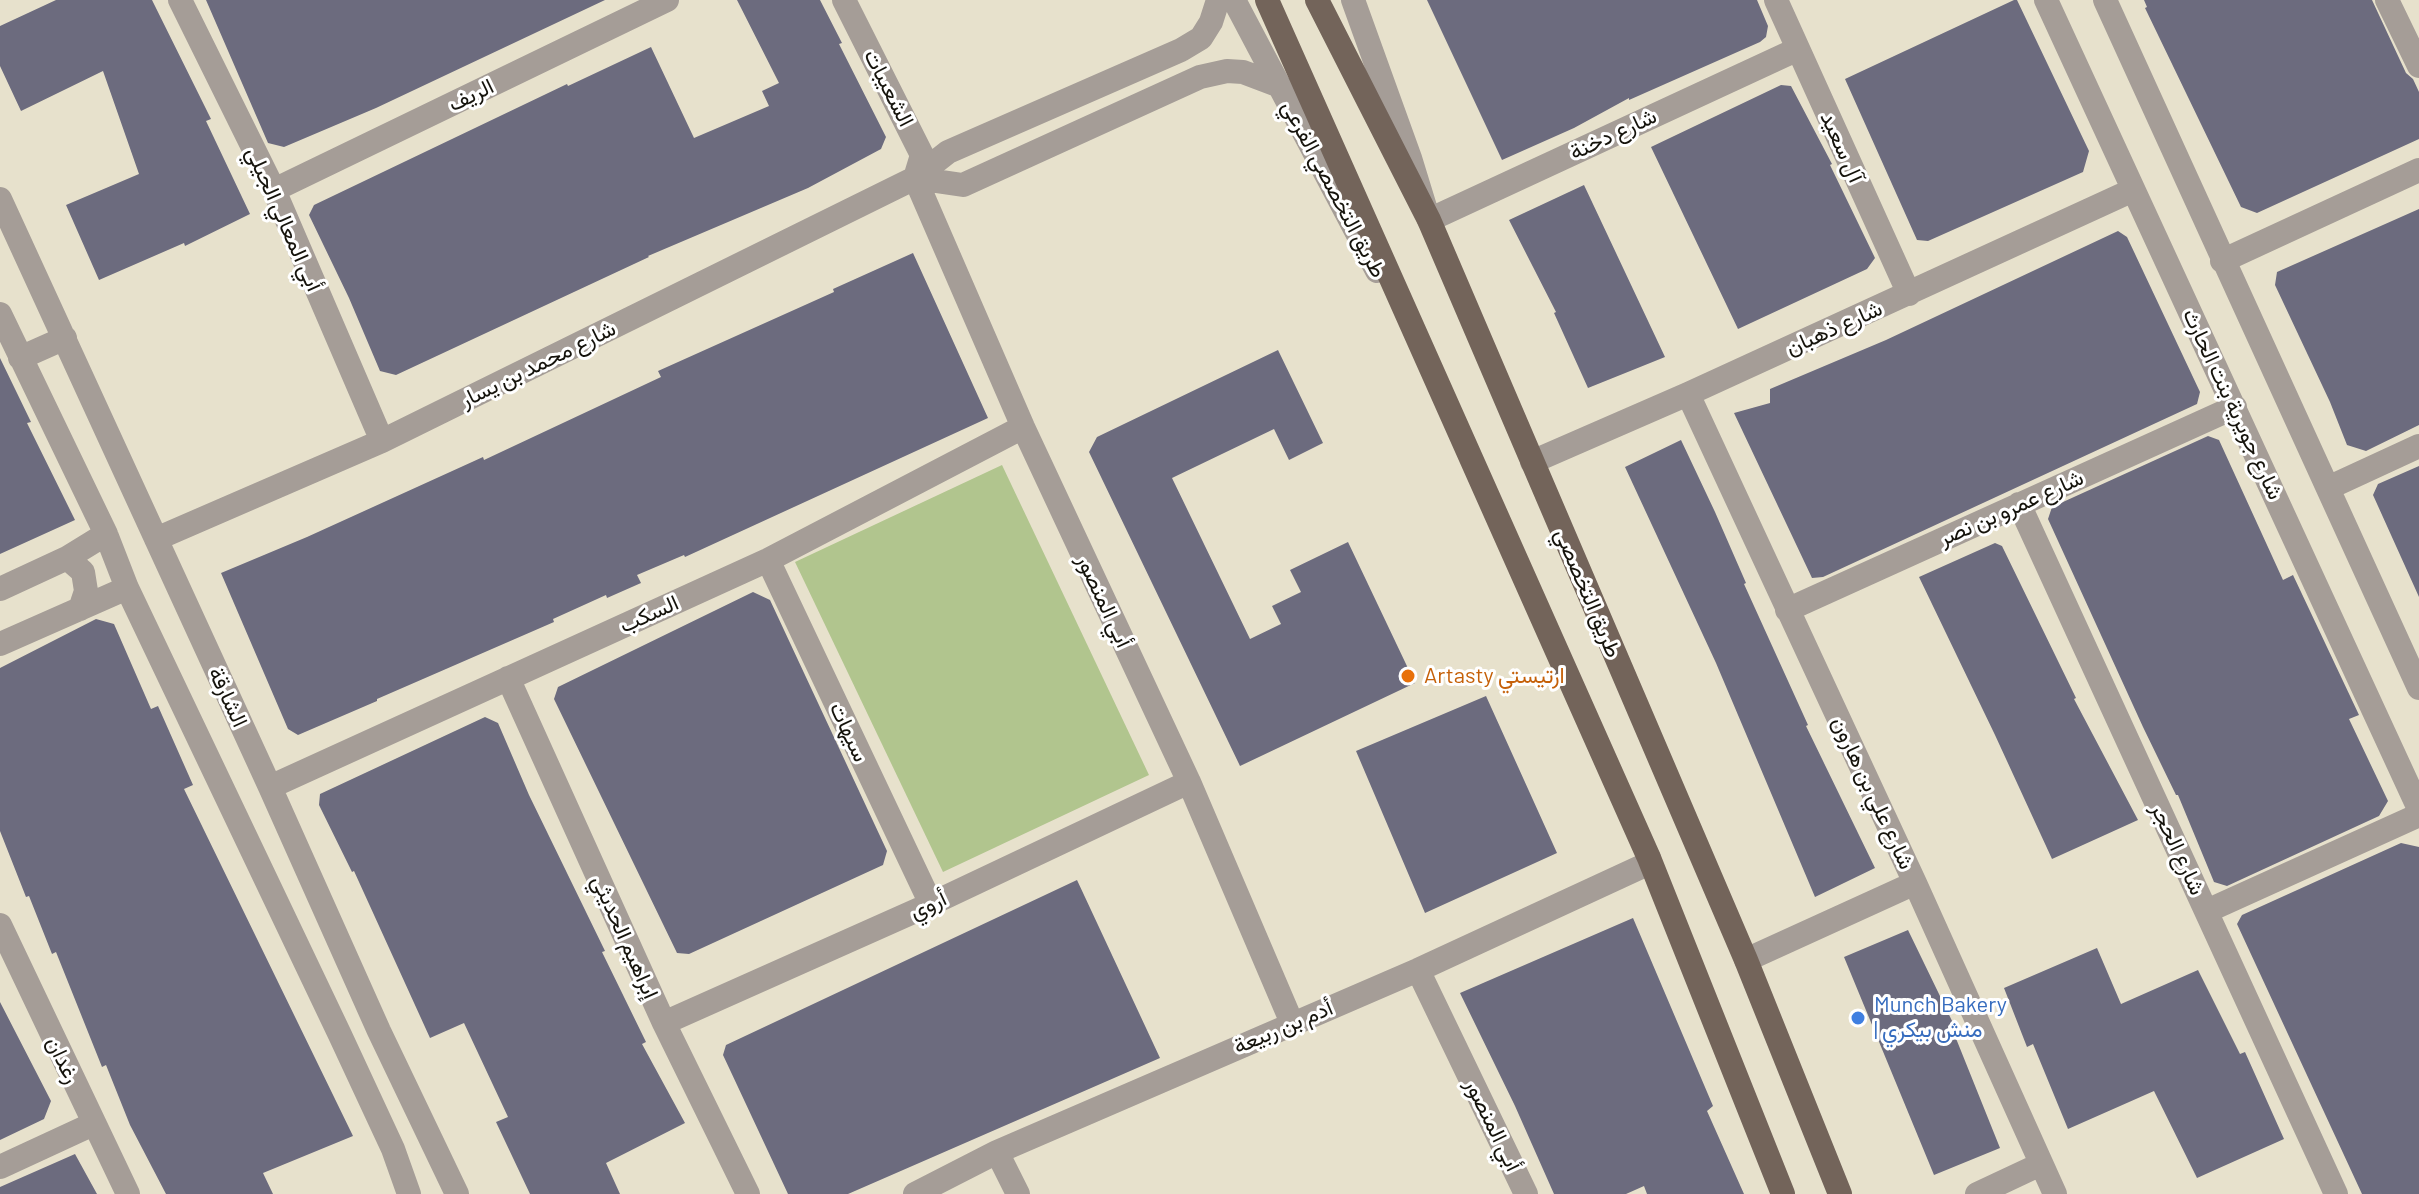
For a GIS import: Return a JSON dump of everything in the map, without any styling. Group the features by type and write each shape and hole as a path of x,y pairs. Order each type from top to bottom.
{"main road":[{"path":"1267,0 1649,858 1783,1194"},
{"name":"طريق التخصصي","path":"1317,0 1429,220 1746,960 1840,1194"}],"street":[{"name":"أبي المعالي الجيلي","path":"180,0 274,190 382,441"},
{"name":"الريف","path":"274,190 667,0"},
{"name":"الشعيبات","path":"844,0 922,155 915,178"},
{"name":"شارع محمد بن يسار","path":"156,539 382,441 915,178 948,152 1181,50 1201,38 1211,22 1218,0"},
{"name":"طريق التخصصي الفرعي","path":"1234,0 1435,377"},
{"name":"آل سعيد","path":"1776,0 1909,294"},
{"name":"شارع جويرية بنت الحارث","path":"2046,0 2419,812"},
{"path":"2105,0 2419,688"},
{"path":"2387,0 2419,66"},
{"path":"1355,2 1429,220"},
{"name":"شارع دخنة","path":"1429,220 1798,49"},
{"path":"915,178 963,185 1200,77 1227,71 1243,72 1280,86"},
{"path":"2222,261 2419,170"},
{"name":"أبي المنصور","path":"915,178 1023,427 1189,782 1292,1023"},
{"name":"شارع ذهبان","path":"1532,462 2133,190"},
{"name":"الشارقة","path":"0,199 379,1031 457,1194"},
{"name":"الشارقة","path":"0,314 393,1149 409,1194"},
{"path":"20,358 65,338"},
{"name":"شارع علي بن هارون","path":"1688,394 1915,883 2055,1194"},
{"name":"شارع عمرو بن نصر","path":"1787,610 2235,407"},
{"name":"السكب","path":"270,787 768,560 1023,427"},
{"path":"2328,488 2419,446"},
{"name":"شارع الحجر","path":"2019,504 2336,1194"},
{"path":"0,589 67,558 106,534"},
{"path":"67,558 83,572 86,591 80,609"},
{"name":"سيهات","path":"768,560 931,904"},
{"path":"0,644 127,588"},
{"name":"إبراهيم الحديثي","path":"508,678 664,1023 748,1194"},
{"name":"أروي","path":"664,1023 931,904 1189,782"},
{"path":"2207,911 2419,812"},
{"name":"أدم بن ربيعة","path":"915,1194 997,1152 1418,970 1643,866 1649,858"},
{"path":"1746,960 1915,883"},
{"name":"رغدان","path":"0,925 128,1194"},
{"name":"أبي المنصور","path":"1418,970 1526,1194"},
{"path":"344,1047 379,1031"},
{"path":"0,1167 93,1124"},
{"path":"997,1152 1018,1194"},
{"path":"1977,1194 2041,1164"}],"green space":[{"path":"1002,465 1149,775 943,872 795,562"}],"building":[{"path":"56,0 152,0 211,119 206,121 250,214 185,246 184,243 99,280 66,205 139,174 103,71 21,111 0,66 0,26"},
{"path":"206,0 605,0 376,108 284,147 268,143"},
{"path":"737,0 820,0 886,137 881,149 808,188 648,256 396,375 380,371 309,215 314,205 651,47 694,138 769,106 762,91 779,83"},
{"path":"1427,0 1757,0 1768,26 1766,37 1760,42 1629,98 1574,128 1502,160"},
{"path":"2017,0 2089,151 2083,172 1928,241 1917,240 1845,79"},
{"path":"2144,0 2372,0 2406,73 2419,92 2419,139 2257,213 2241,207 2145,8"},
{"path":"1781,85 1791,86 1832,164 1875,258 1867,269 1738,329 1651,147"},
{"path":"1584,185 1665,357 1588,388 1556,312 1509,220"},
{"path":"2419,209 2419,425 2366,451 2347,445 2275,285 2277,272"},
{"path":"2118,231 2127,237 2200,392 2197,404 1823,577 1812,578 1734,413 1770,403 1770,389 1886,340"},
{"path":"913,253 988,418 685,557 637,575 641,583 607,598 606,595 553,619 554,622 377,701 298,735 288,729 221,573 483,457 484,460 661,377 658,371"},
{"path":"1278,350 1323,443 1289,460 1274,429 1172,478 1250,639 1281,624 1272,606 1301,592 1290,570 1348,542 1415,683 1240,766 1089,452 1097,437"},
{"path":"0,358 31,422 27,423 75,520 0,554"},
{"path":"2208,436 2219,440 2283,580 2293,575 2359,715 2349,719 2388,801 2379,816 2227,886 2214,882 2178,795 2143,727 2048,519 2052,507"},
{"path":"1681,440 1806,726 1875,868 1815,897 1716,663 1625,467"},
{"path":"2419,466 2419,597 2373,495 2378,484"},
{"path":"1995,543 2002,546 2074,699 2138,820 2052,859 1919,577"},
{"path":"753,592 770,600 887,851 883,865 689,954 677,953 554,699 558,687"},
{"path":"96,619 114,624 151,709 158,706 193,785 184,789 353,1136 263,1173 273,1194 166,1194 130,1125 106,1065 102,1067 56,952 52,954 0,831 0,668"},
{"path":"1486,696 1557,853 1425,913 1356,751"},
{"path":"485,717 498,723 646,1042 642,1044 685,1123 606,1163 620,1194 530,1194 496,1122 508,1117 464,1023 430,1038 354,871 319,805 320,794"},
{"path":"2401,843 2419,847 2419,1194 2362,1194 2237,924 2242,915"},
{"path":"1077,880 1160,1058 848,1194 788,1194 723,1055 726,1045"},
{"path":"1633,918 1713,1106 1707,1111 1744,1194 1647,1194 1644,1186 1626,1194 1554,1194 1460,993"},
{"path":"1908,930 1954,1025 1951,1026 2000,1148 1934,1175 1844,957"},
{"path":"2097,948 2121,1004 2198,970 2240,1054 2245,1052 2284,1139 2197,1178 2154,1091 2068,1129 2033,1044 2027,1047 2004,988"},
{"path":"0,1002 51,1101 44,1119 0,1140"},
{"path":"75,1154 97,1194 0,1194 0,1187"}],"place":[{"name":"Artasty ارتيستي","path":"1408,676"},
{"name":"Munch Bakery | منش بيكري","path":"1858,1018"}]}
